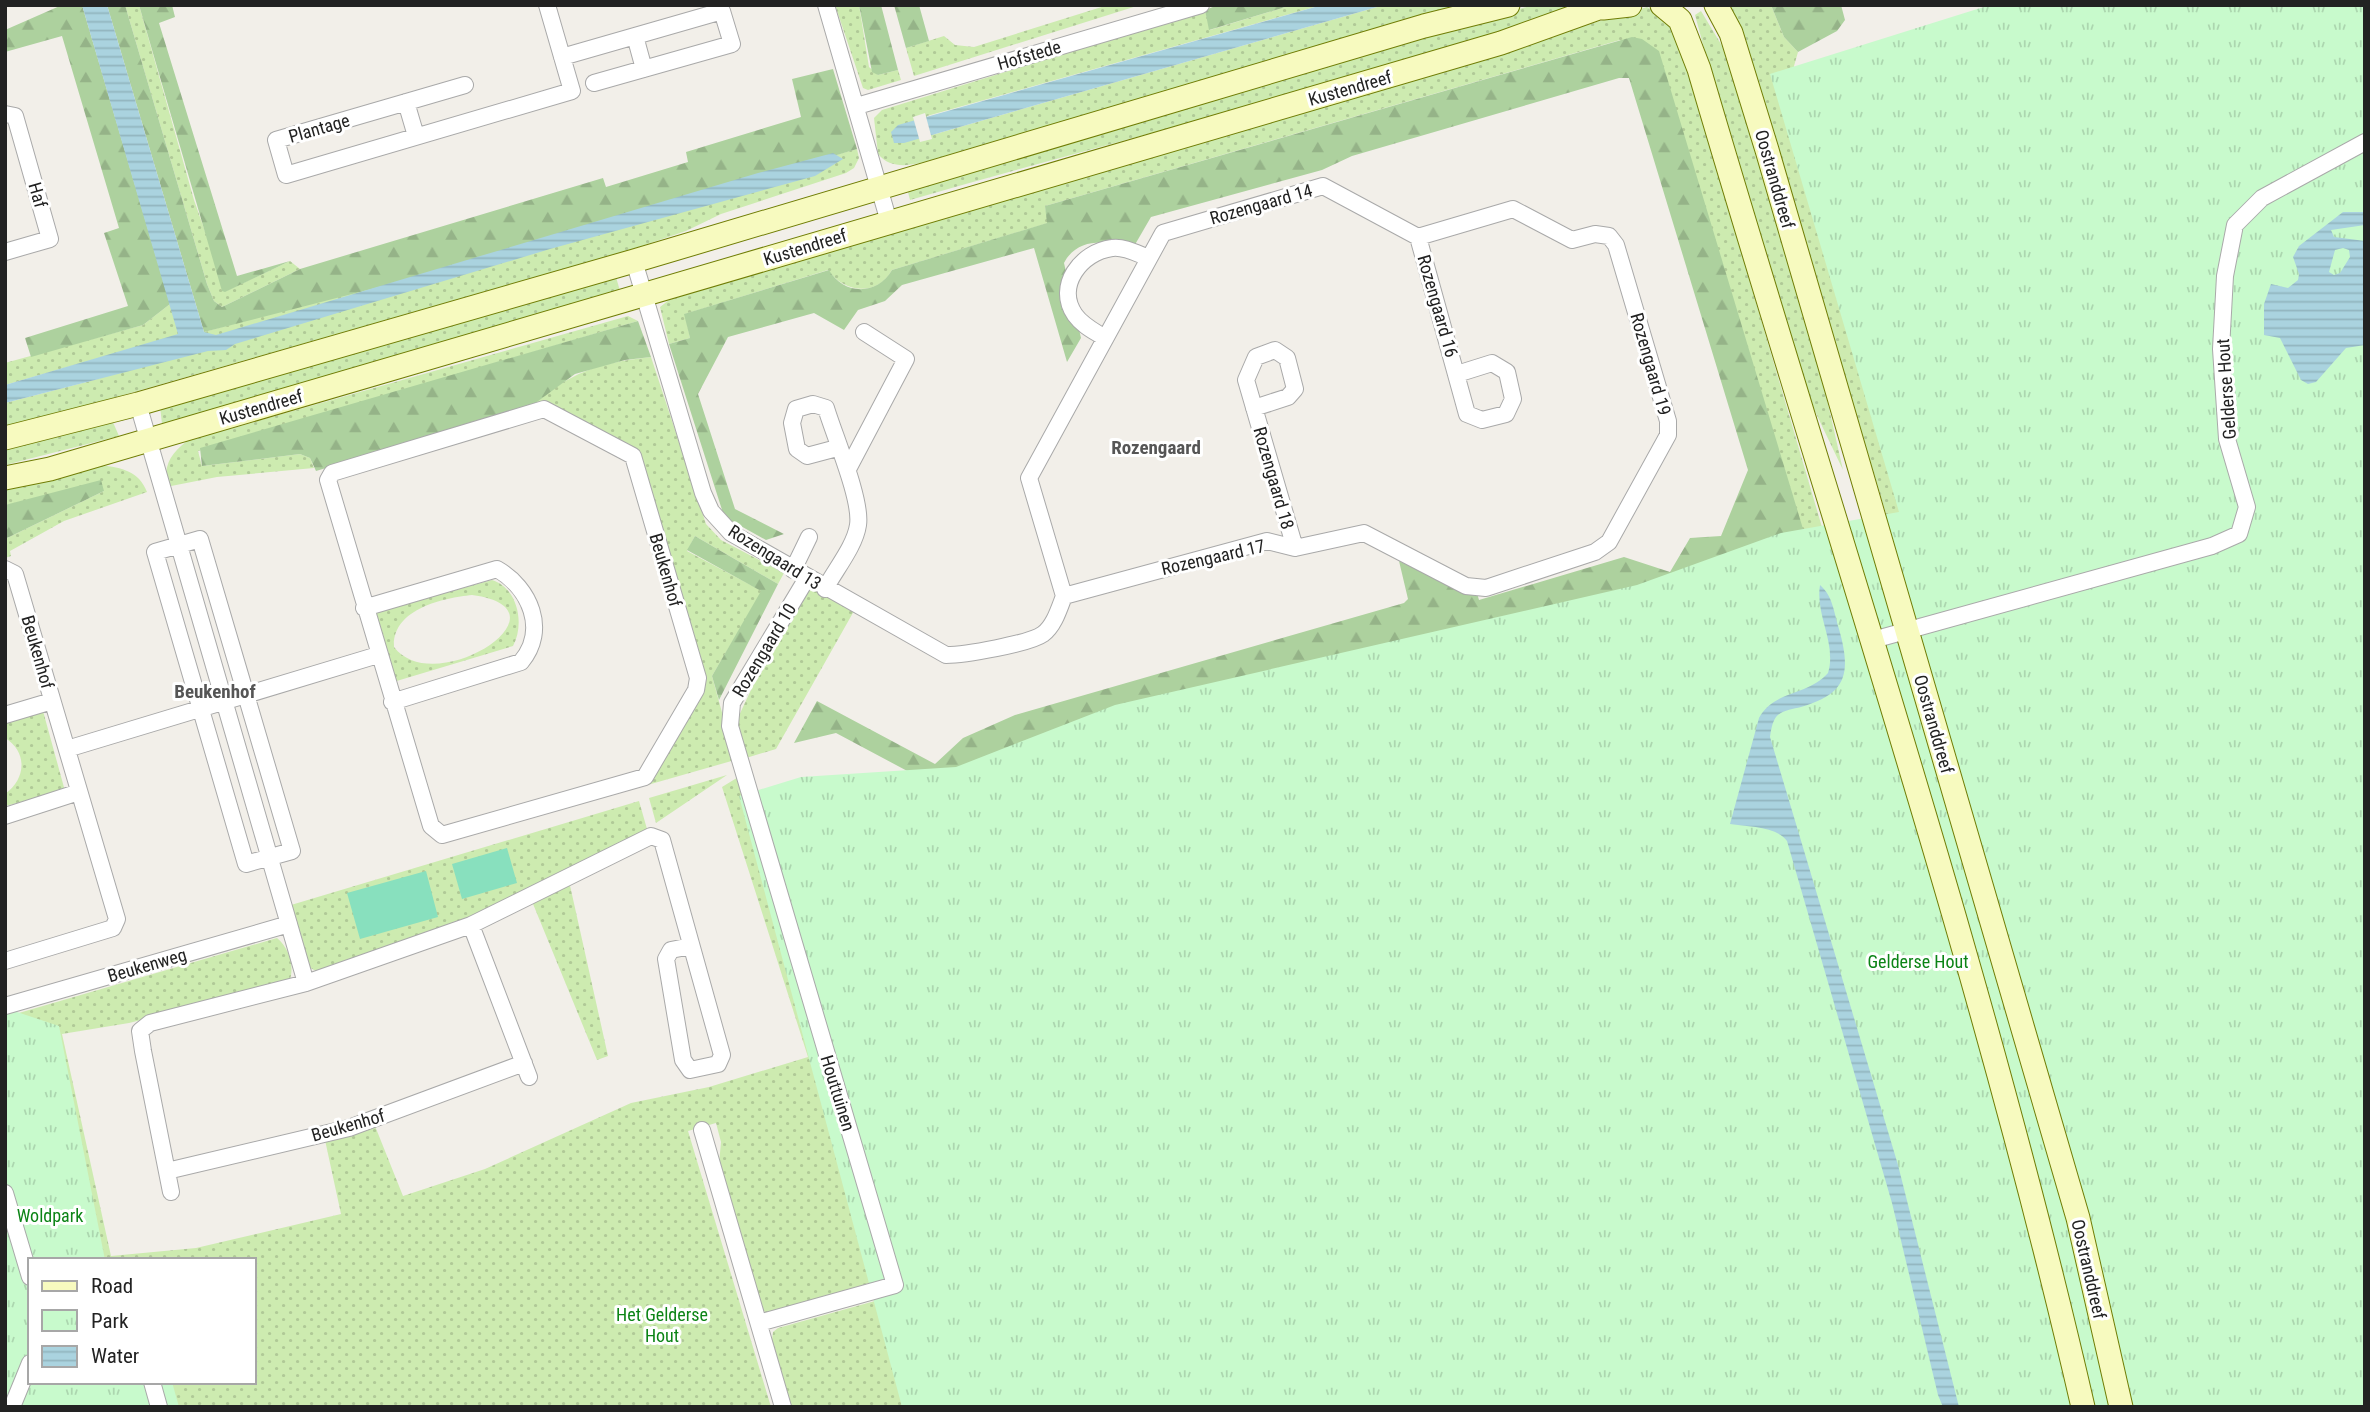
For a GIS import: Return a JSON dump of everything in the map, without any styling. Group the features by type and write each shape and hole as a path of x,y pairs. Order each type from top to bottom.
{"main road":[{"name":"Kustendreef","path":"5,438 138,404 634,261 1433,23 1508,5"},
{"name":"Kustendreef","path":"5,478 50,469 644,296 1501,43 1605,7 1630,5"},
{"name":"Oostranddreef","path":"1705,5 1725,39 1733,44"},
{"name":"Oostranddreef","path":"1716,5 1731,33 1767,150 2078,1218 2121,1407"},
{"name":"Oostranddreef","path":"1674,9 1699,69 1873,640 2042,1226 2083,1407"}],"street":[{"name":"Plantage","path":"465,85 276,140 286,175 572,91 547,5"},
{"path":"826,5 889,222"},
{"name":"Hofstede","path":"857,106 1201,5"},
{"path":"562,57 722,11 732,44 594,83"},
{"path":"635,36 644,69"},
{"path":"406,102 416,136"},
{"name":"Haf","path":"5,114 15,116 50,239 5,252"},
{"name":"Gelderse Hout","path":"1873,640 2212,546 2239,534 2247,507 2227,439 2221,349 2225,276 2235,225 2262,198 2365,142"},
{"name":"Rozengaard 14","path":"1063,596 1029,478 1163,233 1323,186 1418,237"},
{"name":"Rozengaard 19","path":"1364,533 1466,586 1486,589 1595,552 1609,542 1668,435 1668,421 1616,245 1609,236 1595,234 1572,240 1513,209 1418,237"},
{"name":"Rozengaard 16","path":"1418,237 1457,374"},
{"path":"1105,338 1083,325 1073,313 1069,284 1076,266 1094,253 1115,247 1149,258"},
{"name":"Rozengaard 13","path":"634,261 703,492 711,511 730,533 946,656 975,652 1042,635 1054,620 1063,596"},
{"path":"848,469 906,359 864,332"},
{"path":"138,404 176,544 271,857 306,983"},
{"name":"Rozengaard 18","path":"1254,408 1295,548"},
{"name":"Beukenhof","path":"544,409 633,456 698,678 696,690 645,777 442,835 431,826 378,654 328,480 332,473 544,409"},
{"path":"825,589 859,524 848,469 837,448"},
{"name":"Rozengaard 17","path":"1063,596 1267,541 1295,548 1364,533"},
{"name":"Rozengaard 10","path":"741,765 730,726 733,703 800,574 809,537"},
{"path":"200,539 246,693 292,851 246,864 155,552 200,539"},
{"name":"Beukenhof","path":"5,569 15,573 117,919 113,928 5,961"},
{"path":"364,608 497,569 515,579 533,609 533,633 528,653 521,662 392,702"},
{"path":"66,749 378,654"},
{"name":"Beukenhof","path":"5,715 52,701"},
{"name":"Houttuinen","path":"741,765 895,1285 759,1323"},
{"path":"5,816 79,792"},
{"path":"171,1192 140,1031 150,1023 306,983 471,925 651,836 662,840 722,1055 718,1064 690,1070 682,1060 666,959 671,950 691,946"},
{"name":"Beukenweg","path":"5,1006 289,924"},
{"name":"Beukenhof","path":"167,1171 349,1128 526,1070 471,925"},
{"path":"702,1130 783,1407"},
{"path":"5,1193 28,1270"},
{"path":"12,1407 28,1368"},
{"path":"153,1384 159,1407"}],"green space":[{"path":"62,5 82,5 170,304 143,325 31,357 25,338 128,306 104,233 119,228 62,36 5,52 5,30"},
{"path":"107,5 125,5 207,284 214,301 222,307 300,269 603,178 606,187 688,162 686,152 801,117 792,79 833,69 857,149 484,260 204,332"},
{"path":"125,5 139,5 194,200 226,291 290,261 300,269 222,307 214,301 207,284"},
{"path":"139,5 172,5 175,17 159,23 237,276 290,261 225,292 222,291"},
{"path":"835,5 859,5 869,67 878,75 898,70 901,80 868,90 863,88"},
{"path":"859,5 881,5 898,70 878,75 872,72"},
{"path":"894,5 919,5 929,41 906,48"},
{"path":"1108,5 1140,5 914,76 906,48 944,36 955,45 974,47"},
{"path":"1218,5 1292,5 1209,30 1205,10"},
{"path":"1292,5 1322,5 927,116 932,135 1384,5 1474,5 1236,70 921,163 893,164 878,154 874,118 882,110 1205,10 1210,30"},
{"path":"1533,5 1581,5 1415,59 910,200 908,192 911,187"},
{"path":"1724,5 1771,5 1784,37 1798,52 1794,66 1922,539 1896,547 1747,51"},
{"path":"1771,5 1841,5 1845,20 1837,31 1798,52 1784,37"},
{"name":"Gelderse Hout","path":"1990,5 2365,5 2365,1407 902,1407 739,796 801,777 956,767 1115,705 1637,585 1781,533 1899,512 1770,74"},
{"path":"1647,7 1668,23 1681,47 1866,677 1819,586 1620,40 1045,206 1048,223 892,270 886,279 869,288 860,289 843,284 828,270 685,314 690,338 669,344 660,307 669,300 891,229 982,205"},
{"path":"1701,11 1730,59 1816,351 1843,470 1812,405 1726,129 1695,15"},
{"path":"1632,37 1642,39 1659,51 1816,572 1258,958 836,733 794,743 817,701 935,764 963,738 1015,715 1404,603 1408,599 1399,561 1453,586 1474,583 1479,600 1624,557 1670,572 1690,538 1721,536 1748,470 1629,78 1619,78 1352,156 1322,170 1151,217 1133,248 1095,243 1077,248 1064,263 1081,338 1067,362 1034,248 902,285 885,301 858,310 844,330 814,313 728,337 698,394 735,509 784,534 766,540 730,520 723,513 669,344 690,338 684,314 829,270 835,278 851,288 869,288 886,278 892,270 1047,223 1045,206"},
{"path":"857,149 859,158 854,168 846,173 721,214 686,231 633,249 5,429 5,403 98,379 204,332"},
{"path":"616,277 620,291 162,424 160,406"},
{"path":"170,304 179,335 5,385 5,363 143,325"},
{"path":"628,316 638,321 198,451 202,466 300,454 310,458 314,468 217,477 166,487 169,461 187,441"},
{"path":"638,321 651,357 625,360 575,374 530,407 316,471 310,458 300,454 202,466 200,448"},
{"path":"651,357 706,524 721,540 784,573 778,584 695,536 687,551 762,591 712,676 735,760 630,790 688,707 693,685 630,458 530,407 559,385 586,371 615,362"},
{"path":"112,420 119,436 5,465 5,449"},
{"path":"101,465 123,469 134,475 147,492 64,521 10,551 11,556 5,558 5,539 104,491 5,505 5,490"},
{"path":"101,480 104,491 5,539 5,505"},
{"path":"695,536 778,584 719,700 712,676 761,591 687,550"},
{"path":"492,580 508,591 517,608 517,637 513,646 390,683 369,614","holes":["472,595 500,603 510,617 504,632 488,646 464,658 438,664 413,661 394,647 401,623 421,608 447,599"]},
{"path":"801,583 854,611 776,749 746,758 736,722"},
{"path":"43,711 65,791 5,806 5,794 17,781 22,766 18,751 5,738 5,718"},
{"path":"727,775 656,823 649,798"},
{"name":"Het Gelderse Hout","path":"740,776 879,1280 776,1312 765,1312 761,1308 719,1164 721,1142 716,1123 688,1131 771,1407 164,1407 158,1384 256,1384 256,1258 73,1258 5,1017 277,938 290,959 289,983 129,1023 62,1034 111,1256 196,1248 341,1214 325,1140 375,1126 403,1196 485,1169 631,1103 709,1087 808,1057 722,787"},
{"path":"639,801 647,829 457,923 321,974 309,967 291,905"},
{"path":"507,848 517,883 462,899 452,864"},
{"path":"426,871 438,917 360,939 347,893"},
{"path":"569,881 608,1056 597,1060 531,899"},
{"name":"Woldpark","path":"5,1008 59,1026 105,1258 28,1258 28,1384 173,1384 179,1407 5,1407"},
{"path":"882,1299 924,1407 791,1407 772,1340 773,1332 778,1328"}],"water":[{"path":"82,5 107,5 204,332 216,335 758,173 833,153 843,159 815,176 550,249 235,344 226,350 208,351 5,403 5,385 178,334"},
{"path":"1322,5 1384,5 904,143 894,143 891,132 898,125"},
{"path":"2343,212 2365,212 2365,225 2331,230 2334,237 2365,241 2365,345 2346,348 2316,382 2308,384 2301,380 2280,338 2264,335 2264,304 2271,284 2288,288 2298,280 2299,274 2293,257 2299,246","holes":["2335,250 2349,250 2350,257 2340,273 2334,275 2329,272"]},
{"path":"1820,585 1830,600 1843,644 1845,669 1842,679 1837,688 1817,702 1778,715 1770,737 1898,1165 1959,1407 1943,1407 1938,1395 1892,1203 1787,841 1776,832 1730,824 1759,718 1773,702 1811,686 1828,673 1830,651 1820,608"}],"pier":[{"path":"925,113 932,139 920,142 913,117"}],"district":[{"name":"Rozengaard","path":"1156,447"},
{"name":"Beukenhof","path":"215,691"}]}
